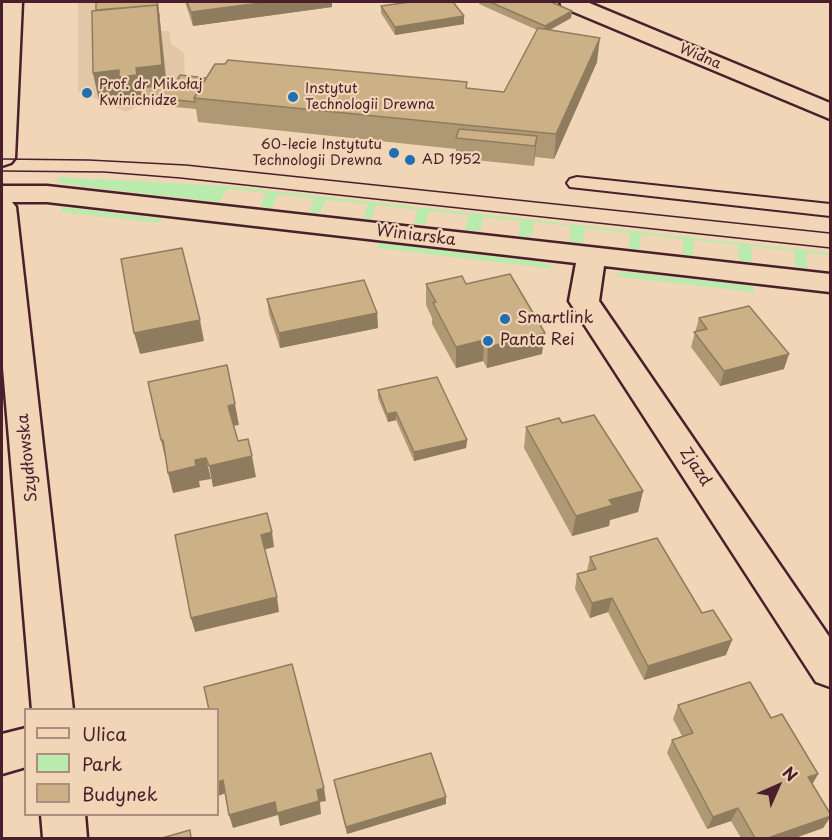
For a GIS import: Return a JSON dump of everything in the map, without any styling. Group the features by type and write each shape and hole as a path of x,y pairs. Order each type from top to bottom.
{"street":[{"path":"2,158 11,2"},
{"name":"Widna","path":"570,2 831,112"},
{"name":"Winiarska","path":"2,194 47,194 831,283"},
{"name":"Szydłowska","path":"2,207 53,708"},
{"name":"Zjazd","path":"591,256 584,301 831,670"},
{"path":"2,754 24,748"},
{"path":"63,816 65,838"}],"lane":[{"path":"577,183 831,210"}],"shaded area":[{"path":"78,2 158,2 161,31 169,31 171,44 184,53 185,78 166,93 141,96 142,104 126,112 78,91"}],"green space":[{"path":"56,177 228,186 830,253 830,255 806,253 807,268 796,267 794,251 751,246 752,262 739,261 738,245 694,240 693,256 683,254 683,239 641,234 639,250 629,248 630,233 585,228 582,243 569,242 571,226 534,222 531,237 518,236 521,221 484,217 480,231 465,230 469,215 429,211 425,225 414,224 418,210 376,205 371,219 363,218 368,204 326,200 320,213 309,212 315,199 278,194 272,208 260,206 266,193 227,189 219,202 86,187 60,183"},
{"path":"63,207 162,219 160,223 60,212"},
{"path":"379,243 542,262 555,269 377,248"},
{"path":"625,272 754,286 754,292 614,276"}],"building":[{"path":"96,2 157,2 159,17 157,5 96,10"},
{"path":"187,2 268,2 191,12"},
{"path":"410,2 453,2 464,16 395,27 381,6"},
{"path":"490,2 551,2 572,11 545,26"},
{"path":"157,5 162,65 136,68 137,75 119,77 119,70 93,73 92,11"},
{"path":"538,28 600,38 556,134 194,98 215,64 225,64 228,60 467,82 466,88 504,92"},
{"path":"180,75 206,78 194,98 195,102 141,96 140,88 173,86"},
{"path":"459,129 537,136 535,146 456,138"},
{"path":"182,248 200,320 134,333 121,259"},
{"path":"510,274 545,333 488,347 484,340 456,347 433,303 436,302 426,284 462,276 466,284"},
{"path":"364,280 377,313 279,333 267,299"},
{"path":"749,306 789,354 724,371 694,332 707,329 699,318"},
{"path":"227,365 235,404 228,406 238,441 248,439 252,456 209,466 206,458 195,460 196,466 168,473 163,440 161,440 148,382"},
{"path":"437,377 467,440 414,452 396,412 387,414 378,390"},
{"path":"594,415 643,491 609,500 613,505 576,516 526,427 559,418 562,423"},
{"path":"267,513 272,532 261,535 277,597 191,618 175,535"},
{"path":"657,538 702,613 713,610 732,640 648,666 612,598 592,603 577,574 596,569 590,557"},
{"path":"292,664 324,788 317,790 319,801 277,813 275,802 229,815 223,780 219,782 219,708 209,708 204,687"},
{"path":"750,682 771,718 782,714 818,774 808,777 831,815 768,838 755,838 738,808 713,817 672,740 693,733 678,705"},
{"path":"431,753 446,797 346,827 334,780"},
{"path":"190,830 191,838 162,838"}],"tram line":[{"path":"2,159 89,160 186,165 830,233"},
{"path":"2,171 104,172 180,178 830,248"}],"place":[{"name":"Prof. dr Mikołaj Kwinichidze","path":"87,93"},
{"name":"Instytut Technologii Drewna","path":"293,97"},
{"name":"60-lecie Instytutu Technologii Drewna","path":"394,153"},
{"name":"AD 1952","path":"410,160"},
{"name":"Smartlink","path":"505,319"},
{"name":"Panta Rei","path":"488,341"}]}
